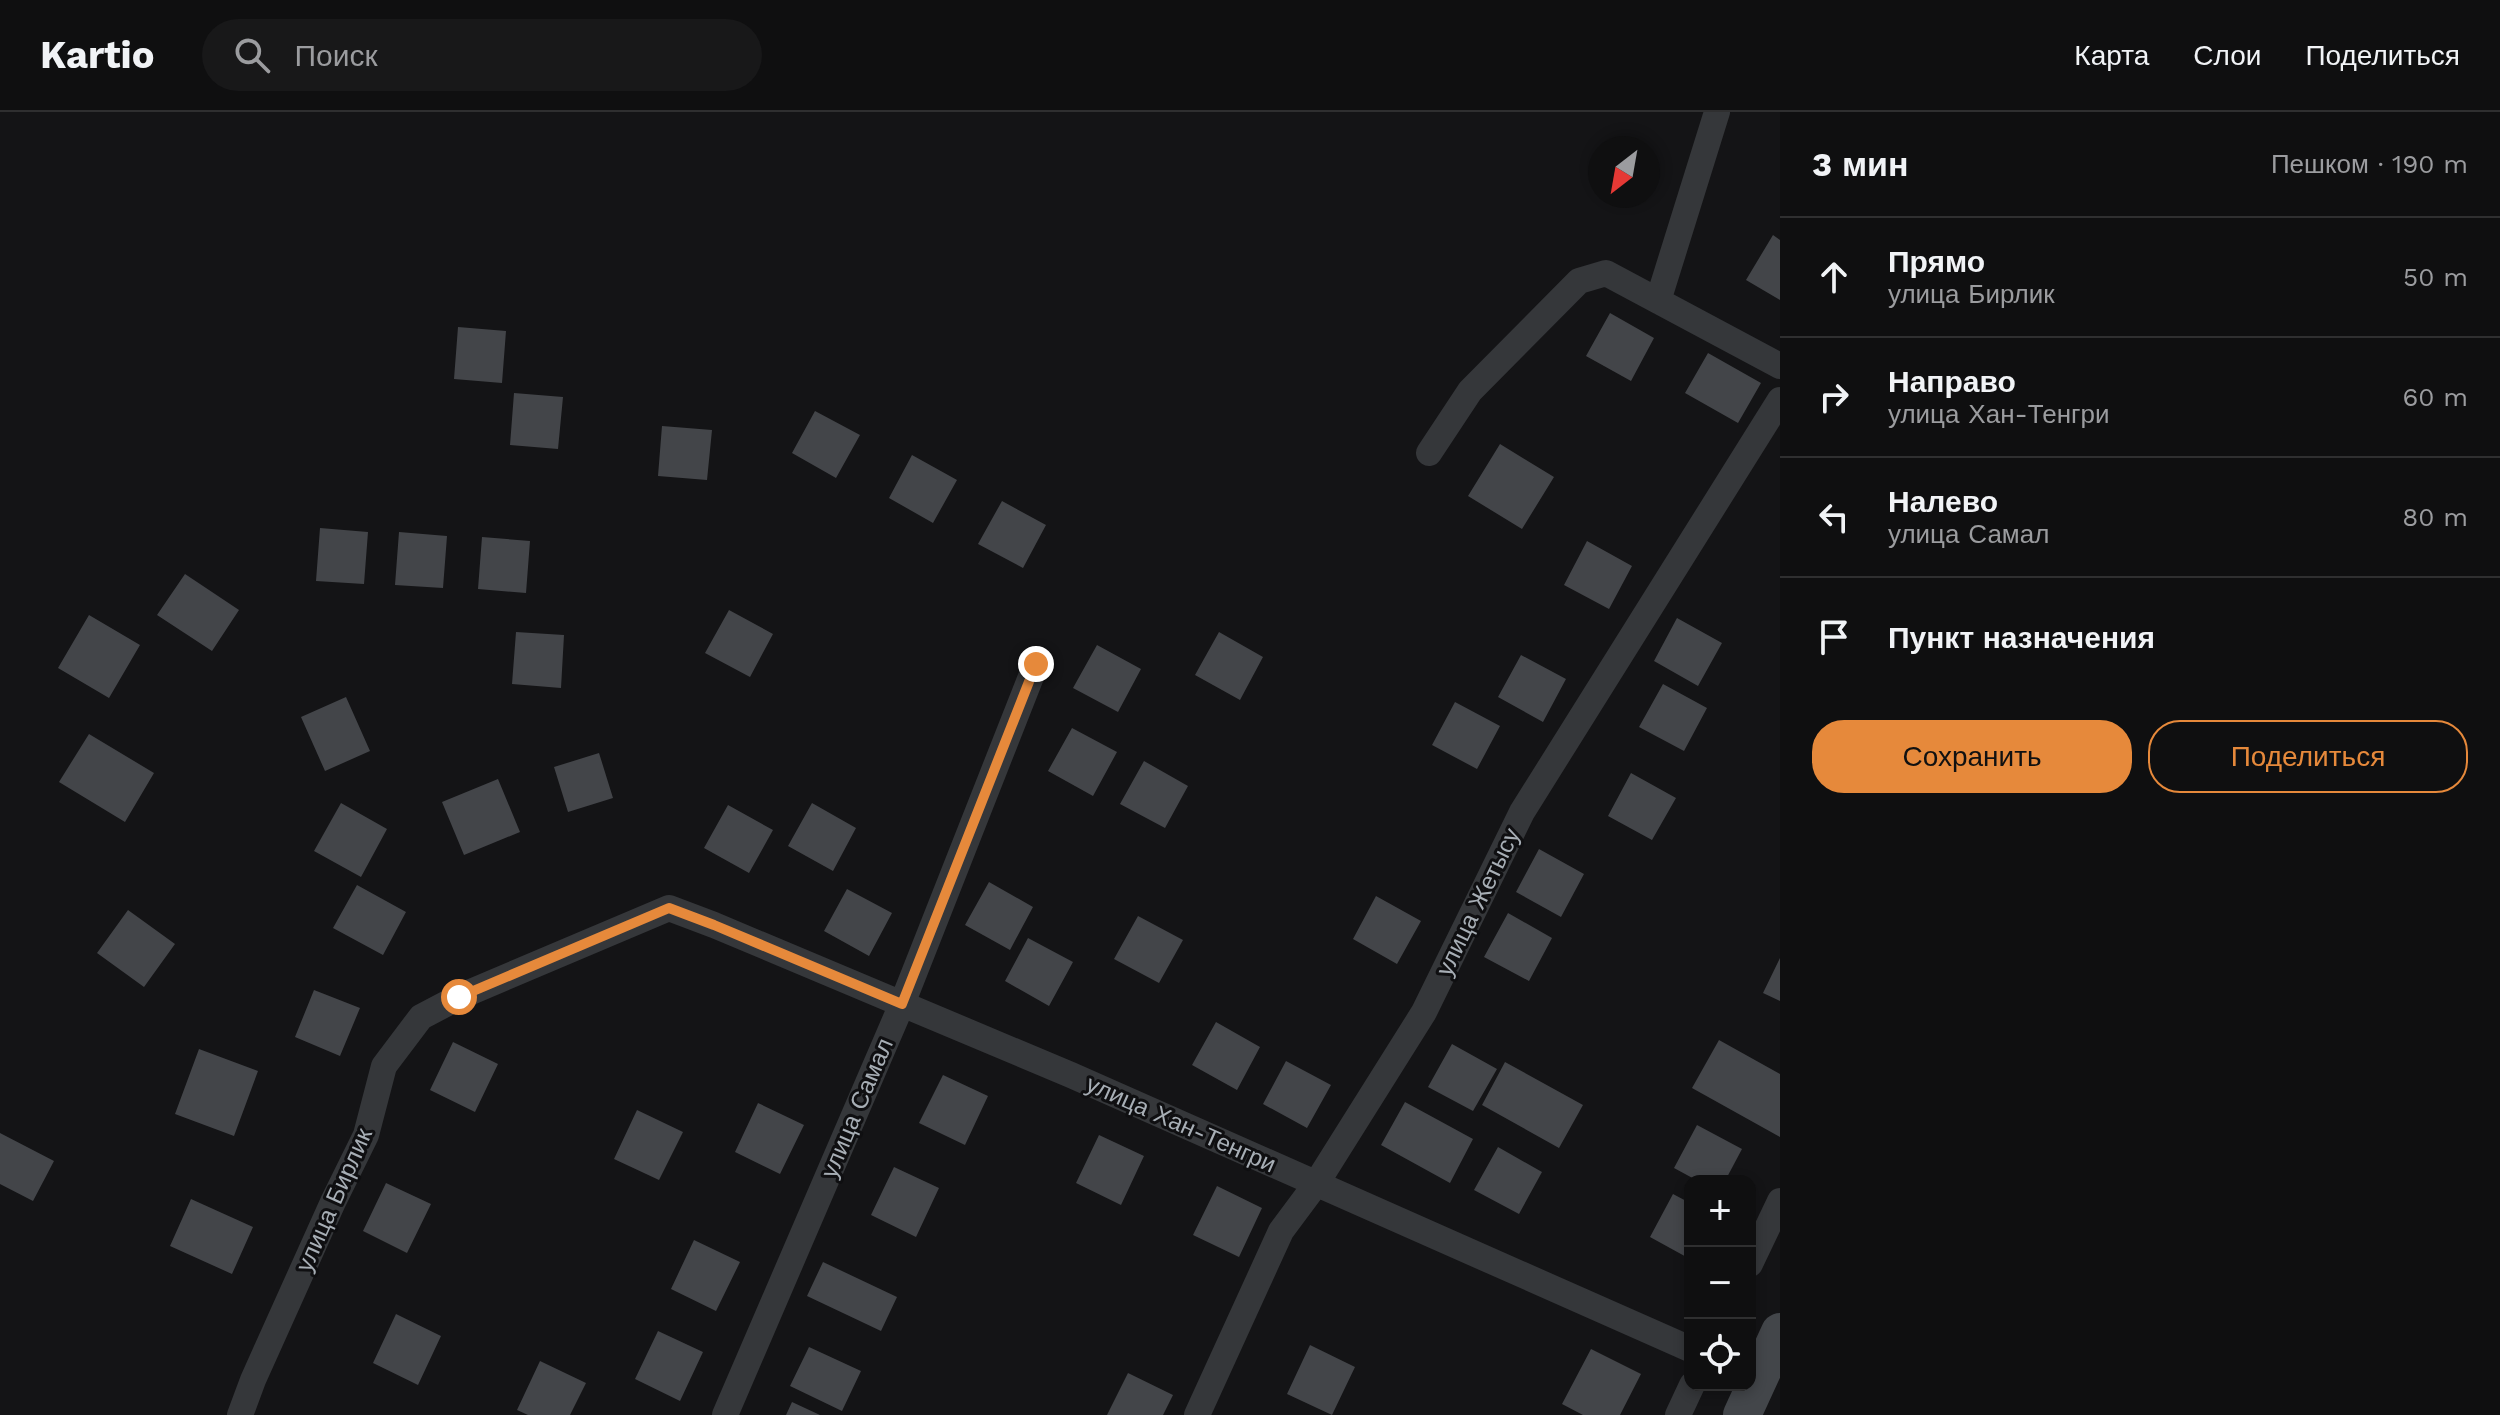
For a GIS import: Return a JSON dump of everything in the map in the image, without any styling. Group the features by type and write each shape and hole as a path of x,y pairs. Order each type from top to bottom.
{"main road":[{"path":"1742,1415 1780,1332"}],"street":[{"path":"1658,301 1717,112"},
{"path":"1429,453 1470,391 1579,281 1606,273 1780,366"},
{"name":"улица Жетысу","path":"1197,1415 1281,1231 1316,1184 1424,1012 1522,812 1780,400"},
{"name":"улица Самал","path":"725,1415 902,1004 1036,664"},
{"name":"улица Хан-Тенгри","path":"669,908 1071,1075 1684,1346"},
{"name":"улица Бирлик","path":"240,1415 326,1216 366,1135 384,1066 421,1017 459,997 669,908"},
{"path":"1756,1251 1780,1201"},
{"path":"1678,1415 1689,1391"}],"building":[{"path":"1773,235 1780,240 1780,300 1746,280"},
{"path":"1610,313 1654,338 1631,381 1586,356"},
{"path":"458,327 506,331 502,383 454,379"},
{"path":"1708,353 1761,383 1738,423 1685,393"},
{"path":"514,393 563,397 558,449 510,445"},
{"path":"815,411 860,435 836,478 792,453"},
{"path":"662,426 712,430 707,480 658,476"},
{"path":"1500,444 1554,477 1522,529 1468,496"},
{"path":"912,455 957,480 933,523 889,498"},
{"path":"1002,501 1046,525 1023,568 978,544"},
{"path":"320,528 368,532 364,584 316,581"},
{"path":"399,532 447,536 443,588 395,585"},
{"path":"482,537 530,541 526,593 478,589"},
{"path":"1587,541 1632,566 1609,609 1564,585"},
{"path":"185,574 239,610 212,651 157,615"},
{"path":"729,610 773,634 750,677 705,653"},
{"path":"89,615 140,645 109,698 58,668"},
{"path":"1677,618 1722,643 1698,686 1654,661"},
{"path":"516,632 564,635 561,688 512,684"},
{"path":"1219,632 1263,657 1240,700 1195,675"},
{"path":"1097,645 1141,669 1118,712 1073,688"},
{"path":"1521,655 1566,679 1543,722 1498,697"},
{"path":"1663,684 1707,708 1684,751 1639,727"},
{"path":"346,697 370,751 325,771 301,717"},
{"path":"1455,702 1500,726 1477,769 1432,745"},
{"path":"1072,728 1117,752 1093,796 1048,771"},
{"path":"89,734 154,773 125,822 59,782"},
{"path":"599,753 613,798 568,812 554,767"},
{"path":"1144,761 1188,786 1165,828 1120,804"},
{"path":"1631,773 1676,798 1652,840 1608,816"},
{"path":"498,779 520,832 464,855 442,802"},
{"path":"341,803 387,829 361,877 314,851"},
{"path":"812,803 856,828 833,871 788,846"},
{"path":"728,805 773,830 749,873 704,848"},
{"path":"1539,849 1584,874 1561,917 1516,892"},
{"path":"989,882 1033,907 1010,950 965,925"},
{"path":"357,885 406,912 383,955 333,928"},
{"path":"847,889 892,913 869,956 824,931"},
{"path":"1376,896 1421,921 1397,964 1353,939"},
{"path":"128,910 175,944 144,987 97,953"},
{"path":"1508,913 1552,938 1529,981 1484,957"},
{"path":"1138,916 1183,940 1159,983 1114,959"},
{"path":"1028,938 1073,962 1049,1006 1005,981"},
{"path":"1780,958 1780,1001 1763,993"},
{"path":"314,990 360,1008 340,1056 295,1037"},
{"path":"1216,1022 1260,1047 1237,1090 1192,1065"},
{"path":"1719,1040 1780,1074 1780,1137 1692,1088"},
{"path":"453,1042 498,1064 475,1112 430,1090"},
{"path":"1452,1044 1497,1069 1473,1111 1428,1087"},
{"path":"199,1049 258,1071 234,1136 175,1114"},
{"path":"1286,1061 1331,1085 1307,1128 1263,1104"},
{"path":"1505,1062 1583,1105 1559,1148 1482,1105"},
{"path":"943,1075 988,1096 965,1145 919,1123"},
{"path":"1405,1102 1473,1139 1450,1183 1381,1145"},
{"path":"758,1103 804,1125 780,1174 735,1152"},
{"path":"637,1110 683,1132 659,1180 614,1159"},
{"path":"1697,1125 1742,1149 1728,1175 1687,1175 1674,1168"},
{"path":"0,1133 54,1161 33,1201 0,1184"},
{"path":"1099,1135 1144,1156 1121,1205 1076,1183"},
{"path":"1498,1147 1542,1172 1519,1214 1474,1190"},
{"path":"894,1167 939,1188 916,1237 871,1215"},
{"path":"386,1183 431,1204 407,1253 363,1231"},
{"path":"1217,1186 1262,1208 1239,1257 1193,1235"},
{"path":"1673,1194 1684,1200 1684,1256 1650,1237"},
{"path":"191,1199 253,1227 232,1274 170,1246"},
{"path":"694,1240 740,1262 716,1311 671,1289"},
{"path":"823,1262 897,1297 881,1331 807,1296"},
{"path":"396,1314 441,1336 418,1385 373,1363"},
{"path":"658,1331 703,1352 680,1401 635,1379"},
{"path":"1310,1345 1355,1367 1332,1415 1287,1394"},
{"path":"809,1347 861,1371 842,1411 790,1386"},
{"path":"1591,1349 1641,1374 1620,1415 1583,1415 1562,1404"},
{"path":"540,1361 586,1383 570,1415 528,1415 517,1410"},
{"path":"1128,1373 1173,1395 1163,1415 1107,1415"},
{"path":"792,1402 820,1415 786,1415"}],"route":[{"path":"459,997 669,908 902,1004 1036,664"}]}
